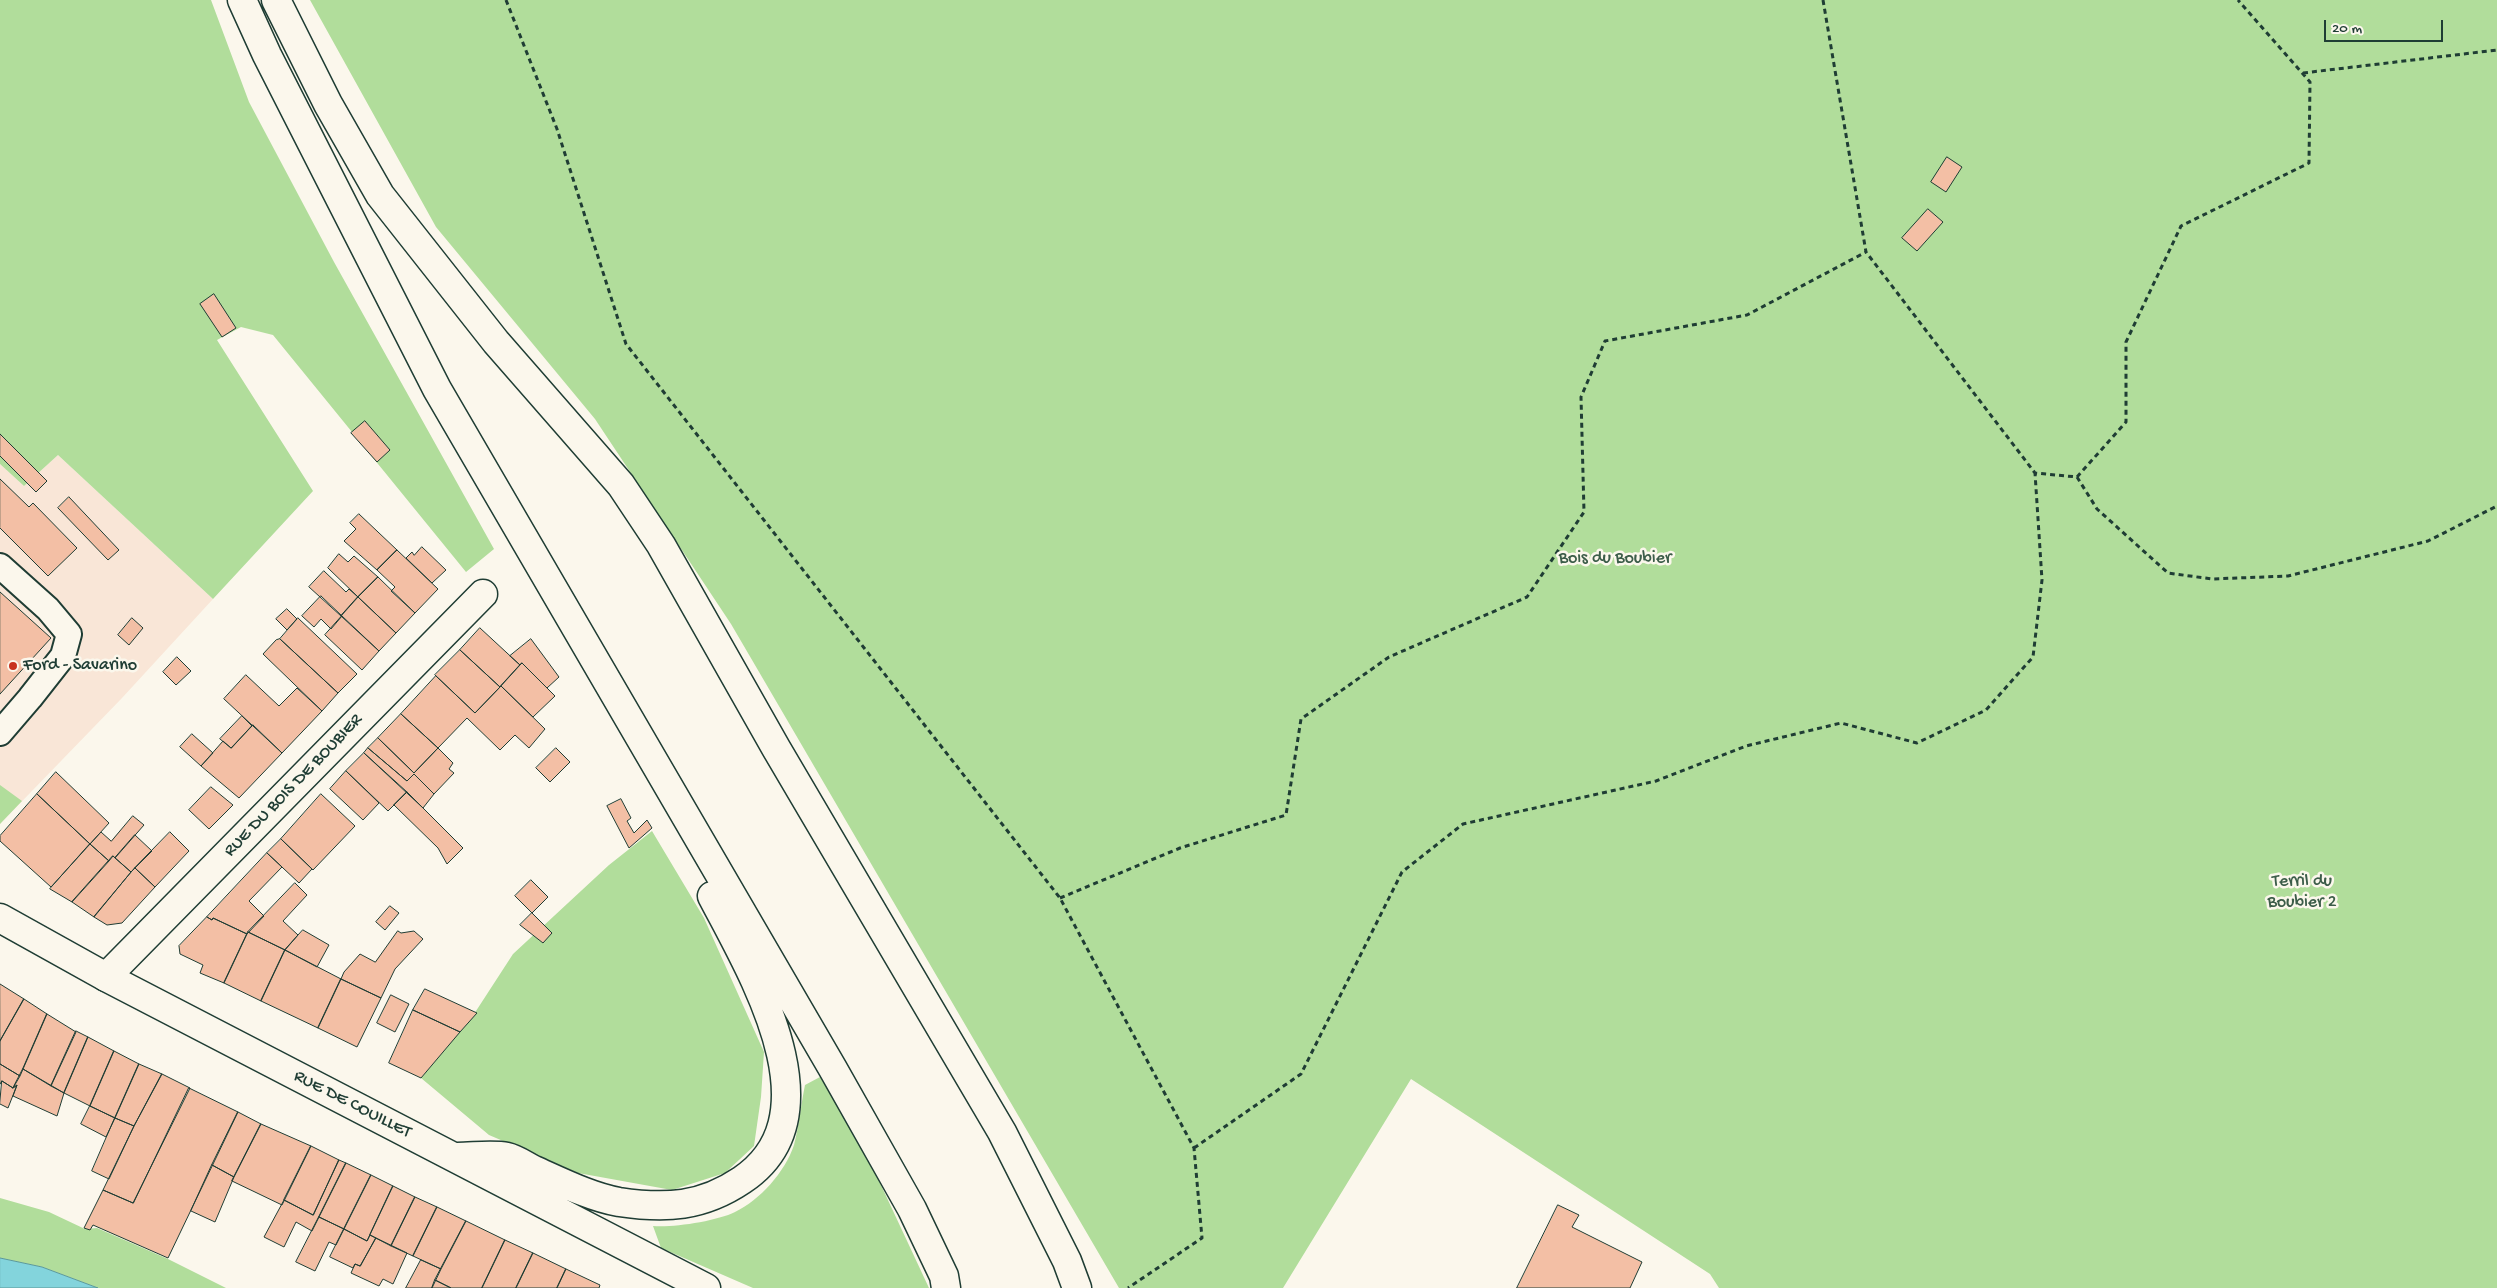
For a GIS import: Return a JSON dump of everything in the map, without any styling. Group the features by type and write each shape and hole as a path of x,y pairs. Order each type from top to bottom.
{"main road":[{"path":"242,0 272,64 437,389 912,1209 944,1276 946,1288"},
{"path":"276,0 328,104 380,195 496,342 621,485 661,545 1002,1132 1067,1260 1076,1288"},
{"name":"RUE DU BOIS DE BOUBIER","path":"106,978 483,594"},
{"path":"450,1157 507,1157 566,1184 617,1201 654,1206 690,1204 724,1192 756,1171 775,1143 787,1104 785,1066 771,1017 747,964 695,863 677,802"},
{"name":"RUE DE COUILLET","path":"0,918 106,978 706,1288"}],"lane":[{"path":"0,566 48,609 69,634 63,656 0,733"}],"path":[{"path":"506,0 557,129 626,344 1060,898 1194,1148 1202,1238 1128,1288"},
{"path":"1194,1148 1301,1074 1402,872 1463,824 1656,781 1746,746 1841,723 1917,743 1986,710 2033,657 2042,580 2035,473 1866,252 1823,0"},
{"path":"2077,477 2126,422 2126,342 2181,226 2309,163 2310,82 2238,0"},
{"path":"2303,73 2497,50"},
{"path":"1060,898 1180,848 1286,816 1301,719 1389,657 1527,597 1584,512 1581,397 1606,341 1747,315 1866,252"},
{"path":"2035,473 2077,477"},
{"path":"2077,477 2097,509 2168,573 2212,579 2288,576 2428,541 2497,506"}],"shaded area":[{"path":"58,455 213,599 122,698 0,824 0,464 24,486"}],"green space":[{"path":"0,0 211,0 249,102 334,262 494,549 466,572 273,335 241,327 217,340 313,491 213,599 58,455 24,486 0,464"},
{"name":"Bois du Boubier","path":"310,0 2497,0 2497,1288 1719,1288 1710,1274 1411,1079 1283,1288 1119,1288 731,624 595,419 436,227"},
{"path":"0,785 22,801 0,824"},
{"path":"652,831 704,918 764,1052 761,1097 754,1146 725,1173 672,1190 578,1173 489,1135 421,1078 476,1011 513,954 609,865"},
{"path":"820,1077 866,1153 929,1288 753,1288 661,1248 653,1226 694,1223 727,1215 744,1207 762,1193 778,1175 794,1145 805,1085"},
{"path":"0,1198 49,1212 85,1229 97,1228 168,1259 226,1288 98,1288 42,1267 0,1258"}],"water":[{"path":"0,1258 42,1267 98,1288 0,1288"}],"building":[{"path":"1947,157 1962,167 1946,192 1931,182"},
{"path":"1928,209 1943,222 1917,251 1902,238"},
{"path":"214,294 236,328 222,337 200,304"},
{"path":"365,421 390,450 377,462 351,433"},
{"path":"0,434 47,481 36,492 0,456"},
{"path":"0,479 29,507 33,503 77,548 48,576 0,528"},
{"path":"69,497 119,550 108,560 58,508"},
{"path":"359,514 397,550 377,570 344,541 356,529 350,523"},
{"path":"422,547 446,570 432,583 406,558 412,552 414,555"},
{"path":"397,550 438,589 415,613 391,591 395,587 377,570"},
{"path":"339,554 348,562 354,556 378,577 358,597 328,568"},
{"path":"324,571 346,592 349,589 358,597 341,616 309,587"},
{"path":"378,577 415,613 396,633 358,597"},
{"name":"Ford - Savarino","path":"0,592 51,638 0,694"},
{"path":"321,596 342,616 331,629 321,619 314,627 302,616"},
{"path":"358,597 396,633 379,651 341,616"},
{"path":"287,609 297,619 287,630 276,619"},
{"path":"342,616 379,651 362,670 325,635"},
{"path":"132,618 143,628 129,645 118,635"},
{"path":"298,618 357,674 338,693 280,639"},
{"path":"480,628 520,665 500,687 460,650"},
{"path":"280,639 338,693 322,711 263,654 276,640"},
{"path":"531,639 559,677 547,688 522,663 520,665 510,656"},
{"path":"460,650 500,687 475,713 435,675"},
{"path":"177,657 191,671 176,685 163,672"},
{"path":"522,663 555,696 533,717 501,686"},
{"path":"246,675 279,706 297,688 322,711 282,753 224,699"},
{"path":"436,676 475,713 501,686 545,729 529,748 515,735 500,750 467,718 438,748 401,714"},
{"path":"401,714 438,748 414,773 378,738"},
{"path":"242,716 252,726 231,748 220,739"},
{"path":"253,725 282,753 239,798 201,766 223,741 231,748"},
{"path":"192,734 213,753 201,766 180,747"},
{"path":"378,738 414,773 438,748 453,763 449,769 454,773 434,794 414,774 407,781 368,748"},
{"path":"368,748 407,781 414,774 434,794 423,808 364,753"},
{"path":"556,748 570,762 550,782 536,768"},
{"path":"364,753 407,792 388,811 346,771"},
{"path":"346,771 379,803 363,820 330,789"},
{"path":"56,772 109,823 90,844 37,794"},
{"path":"211,787 233,805 209,829 189,810"},
{"path":"407,792 463,848 447,864 438,848 394,805"},
{"path":"37,794 90,844 51,887 0,841 0,836"},
{"path":"321,794 355,826 313,870 281,839"},
{"path":"621,799 631,818 627,821 634,833 647,820 652,828 629,848 607,806"},
{"path":"133,816 144,825 115,858 113,856 109,861 90,844 101,832 111,841"},
{"path":"170,832 189,851 155,887 135,868"},
{"path":"135,835 152,851 131,872 115,858"},
{"path":"281,839 312,869 299,883 267,853"},
{"path":"90,844 109,861 72,902 50,889"},
{"path":"267,853 282,867 249,901 264,916 247,934 207,917"},
{"path":"113,856 131,872 94,917 72,902"},
{"path":"135,868 155,887 122,923 107,925 94,917"},
{"path":"531,880 548,897 532,913 515,896"},
{"path":"295,883 307,895 283,921 298,935 285,950 248,932"},
{"path":"390,906 399,913 385,930 376,922"},
{"path":"532,913 552,933 543,943 520,925"},
{"path":"207,917 247,934 224,983 200,973 203,965 180,954 179,946"},
{"path":"303,930 329,945 317,967 285,950"},
{"path":"398,931 401,933 414,931 423,939 395,969 381,998 341,979 344,972 360,954 375,962"},
{"path":"248,932 285,950 261,1001 224,983"},
{"path":"285,950 341,979 318,1028 261,1001"},
{"path":"341,979 381,998 357,1047 318,1028"},
{"path":"0,984 24,999 0,1041"},
{"path":"425,989 477,1013 460,1032 413,1010"},
{"path":"391,995 409,1004 395,1032 377,1023"},
{"path":"24,999 47,1014 20,1076 0,1064 0,1041"},
{"path":"413,1010 460,1032 421,1078 389,1063"},
{"path":"47,1014 76,1032 51,1086 23,1069"},
{"path":"76,1031 88,1037 64,1093 51,1086"},
{"path":"88,1037 114,1051 90,1106 64,1093"},
{"path":"114,1051 139,1064 115,1118 90,1106"},
{"path":"0,1064 20,1076 13,1088 2,1081 0,1084"},
{"path":"139,1064 162,1074 134,1126 115,1118"},
{"path":"23,1069 64,1093 57,1116 13,1096 17,1085 13,1088"},
{"path":"162,1074 190,1088 133,1203 103,1190"},
{"path":"2,1081 13,1088 17,1085 8,1108 0,1104"},
{"path":"189,1088 238,1112 168,1258 93,1225 90,1230 84,1228 103,1190 133,1203"},
{"path":"90,1106 115,1118 106,1137 81,1124"},
{"path":"238,1112 261,1124 234,1177 212,1165"},
{"path":"115,1118 134,1126 109,1179 92,1171"},
{"path":"261,1124 311,1146 282,1205 232,1181"},
{"path":"311,1146 339,1160 313,1215 284,1200"},
{"path":"339,1160 346,1163 312,1231 296,1222 284,1247 264,1237 284,1200 313,1215"},
{"path":"346,1163 371,1175 344,1229 319,1217"},
{"path":"212,1165 234,1177 215,1222 191,1211"},
{"path":"371,1175 393,1186 367,1241 344,1229"},
{"path":"393,1186 415,1197 391,1246 370,1235"},
{"path":"415,1197 437,1207 413,1256 391,1246"},
{"path":"1558,1205 1579,1215 1572,1227 1642,1262 1630,1288 1517,1288"},
{"path":"437,1207 466,1221 441,1269 413,1256"},
{"path":"319,1217 344,1229 336,1245 329,1242 315,1271 296,1262"},
{"path":"466,1221 505,1240 482,1288 451,1288 435,1280"},
{"path":"344,1229 367,1241 370,1235 376,1238 360,1266 355,1264 353,1268 330,1257"},
{"path":"376,1238 407,1253 393,1284 383,1279 379,1286 351,1273 355,1264 360,1266"},
{"path":"505,1240 533,1253 516,1288 482,1288"},
{"path":"533,1253 566,1269 557,1288 516,1288"},
{"path":"421,1260 441,1269 432,1288 406,1288"},
{"path":"566,1269 600,1285 599,1288 557,1288"},
{"path":"435,1280 451,1288 432,1288"}],"place":[{"name":"Ford - Savarino","path":"13,666"}],"park label":[{"name":"Terril du Boubier 2","path":"2302,892"}]}
